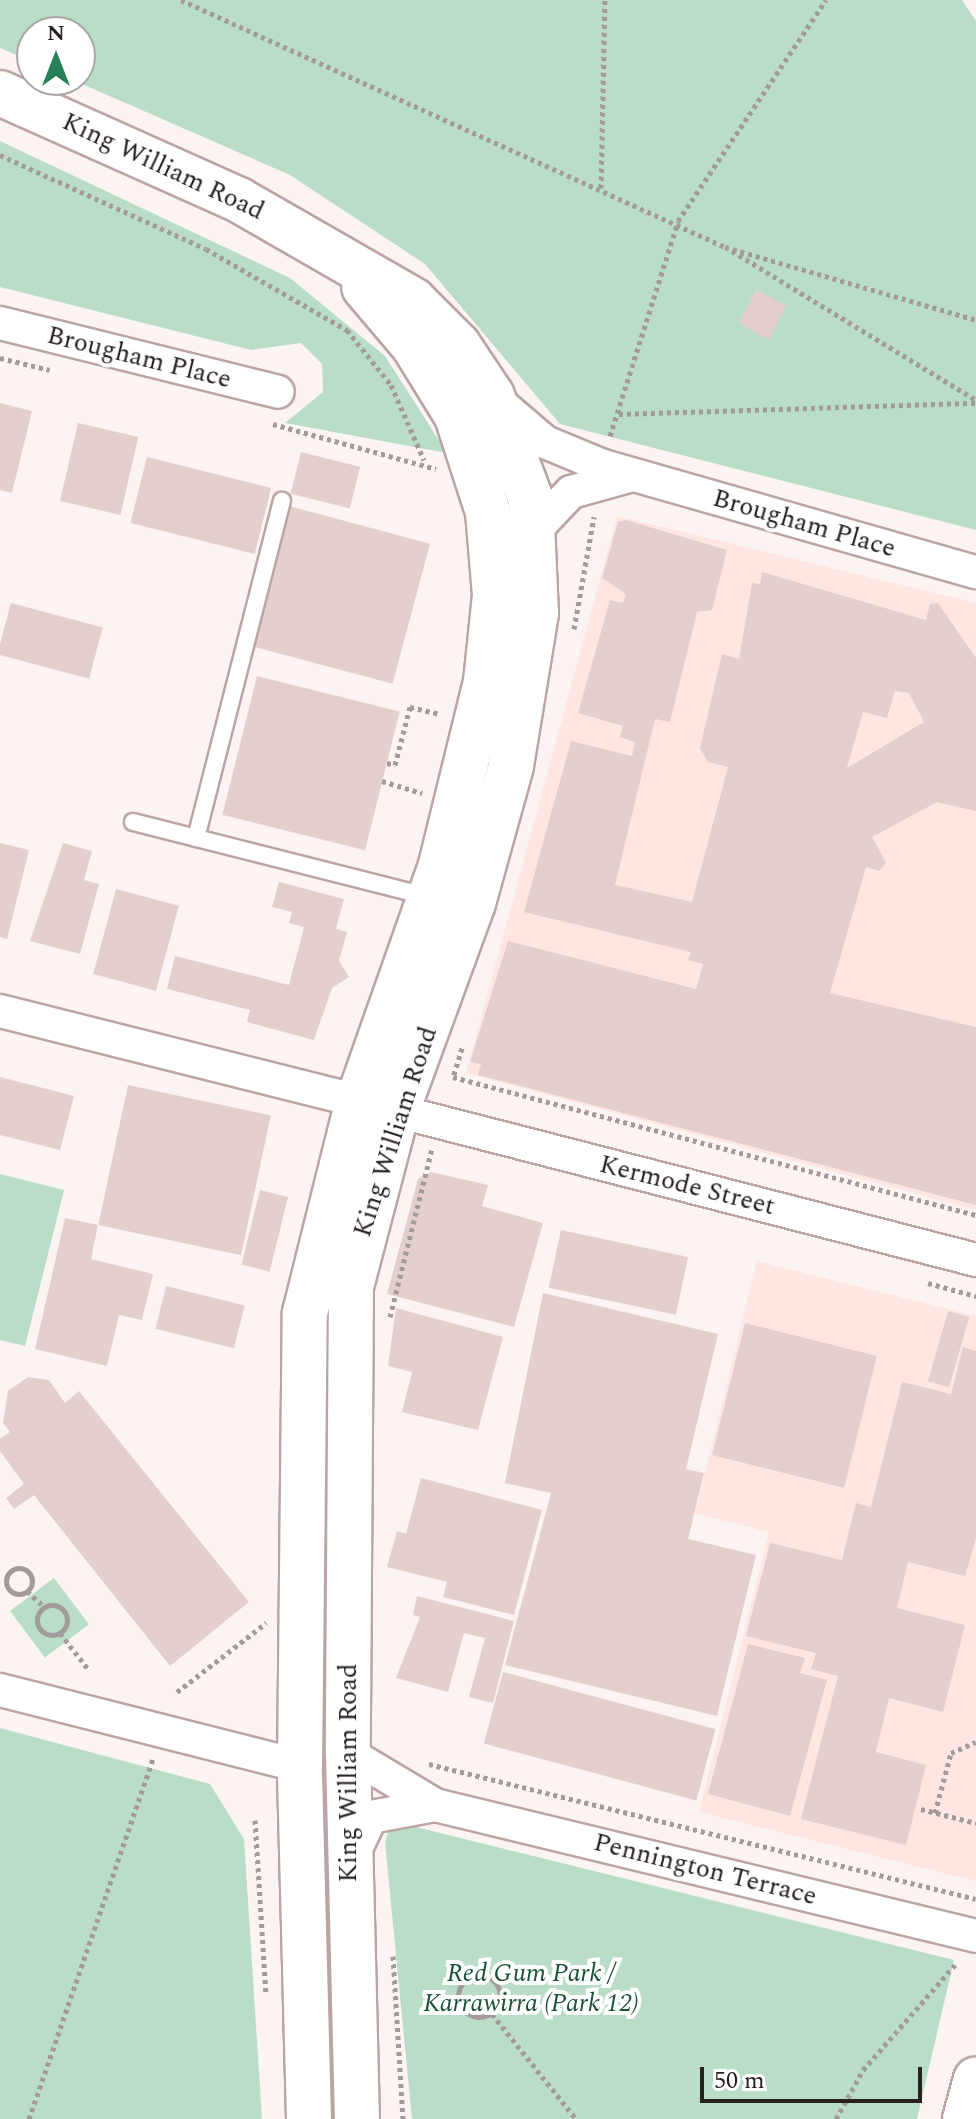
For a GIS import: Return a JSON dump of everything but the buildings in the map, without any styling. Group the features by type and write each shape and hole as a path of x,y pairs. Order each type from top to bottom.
{"main road":[{"name":"King William Road","path":"0,93 323,246 427,312 528,442 536,529 536,613 511,766 473,903 378,1106 347,1325 349,1857 357,2119"},
{"name":"King William Road","path":"309,2119 300,1766 305,1313 378,1106 486,682 495,595 490,525 447,397 389,313 323,246"},
{"path":"490,525 489,477 528,442"},
{"path":"300,1766 331,1792 349,1857"},
{"path":"965,2119 976,2079"}],"street":[{"name":"Brougham Place","path":"0,323 278,392"},
{"name":"Brougham Place","path":"528,442 633,476 976,572"},
{"path":"536,529 571,492 633,476"},
{"name":"Kermode Street","path":"0,1011 976,1260"},
{"path":"0,1690 300,1766"},
{"name":"Pennington Terrace","path":"348,1753 435,1805 976,1936"},
{"name":"Pennington Terrace","path":"349,1857 364,1822 435,1805"}],"lane":[{"path":"196,838 282,501"},
{"path":"133,822 432,897"}],"path":[{"path":"181,0 678,221 976,401"},
{"path":"601,188 605,0"},
{"path":"610,436 678,221 826,0"},
{"path":"0,155 206,249 347,330 391,385 424,461 443,474"},
{"path":"725,247 976,320"},
{"path":"619,414 976,401"},
{"path":"442,728 449,702"},
{"path":"387,763 395,765 410,707 446,715"},
{"path":"419,806 427,780"},
{"path":"382,781 423,793"},
{"path":"453,1077 976,1215"},
{"path":"27,1591 30,1573 12,1569 9,1589 27,1591 44,1607 63,1608 67,1620 60,1633"},
{"path":"44,1607 38,1625 60,1633 88,1669"},
{"path":"177,1692 276,1615"},
{"path":"29,2119 163,1731"},
{"path":"935,1813 951,1753 976,1742"},
{"path":"412,1760 976,1899"},
{"path":"921,1809 976,1823"},
{"path":"255,1820 267,2008"},
{"path":"836,2119 863,2070 955,1965"},
{"path":"492,2014 497,1986 470,1977 459,1988 462,2009 492,2014 576,2119"}],"shaded area":[{"path":"617,516 976,603 976,1210 466,1073"},
{"path":"757,1261 976,1316 976,1881 699,1812 769,1532 695,1513"}],"green space":[{"path":"0,0 962,0 976,21 976,530 560,424 425,264 290,175 96,90 96,16 16,16 16,55 0,48"},
{"path":"0,141 290,278 385,356 447,453 285,423 323,392 322,364 301,343 251,350 0,287"},
{"path":"0,1174 64,1190 25,1346 0,1340"},
{"path":"54,1578 89,1624 45,1657 10,1611"},
{"path":"0,1728 210,1784 244,1839 262,2119 0,2119"},
{"name":"Red Gum Park / Karrawirra (Park 12)","path":"392,1821 954,1960 917,2119 412,2119 385,1842"}]}
